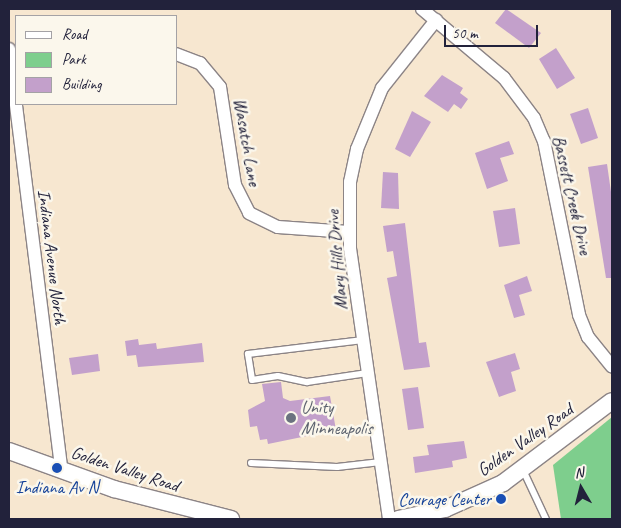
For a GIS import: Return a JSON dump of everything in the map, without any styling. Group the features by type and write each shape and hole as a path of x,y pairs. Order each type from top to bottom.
{"street":[{"name":"Bassett Creek Drive","path":"422,9 504,78 534,118 546,150 579,315 588,336 612,367"},
{"name":"Mary Hills Drive","path":"389,519 367,373 349,232 350,182 368,118 401,61 436,20"},
{"name":"Indiana Avenue North","path":"9,49 15,97"},
{"name":"Wasatch Lane","path":"178,55 200,63 220,87 235,185 249,213 278,227 349,232"},
{"name":"Indiana Avenue North","path":"16,105 61,469"},
{"name":"Golden Valley Road","path":"398,519 475,498 523,470 612,401"},
{"name":"Golden Valley Road","path":"9,451 114,489 232,519"}],"lane":[{"path":"363,340 248,354 252,380 278,376 306,382 367,373"},
{"path":"251,463 337,468 381,462"},
{"path":"523,470 546,519"}],"green space":[{"path":"612,417 612,519 561,519 553,465"}],"building":[{"path":"506,9 541,33 529,48 495,23"},
{"path":"556,48 575,78 557,89 539,59"},
{"path":"442,75 463,88 460,93 468,99 461,109 454,104 448,112 424,96"},
{"path":"588,108 598,138 581,144 570,114"},
{"path":"412,111 431,122 410,157 395,149"},
{"path":"509,141 514,154 500,158 508,181 487,189 475,153"},
{"path":"607,164 612,199 612,278 606,278 588,167"},
{"path":"383,172 398,173 399,209 381,208"},
{"path":"515,208 520,244 499,247 493,211"},
{"path":"405,223 419,343 426,342 430,367 404,370 387,278 397,276 393,251 387,252 383,226"},
{"path":"527,276 532,291 519,295 525,315 514,318 504,285"},
{"path":"138,339 139,345 156,343 157,349 202,343 204,362 138,367 136,355 127,356 125,341"},
{"path":"515,353 520,369 511,372 516,391 499,397 486,362"},
{"path":"98,354 100,371 72,375 69,358"},
{"name":"Unity Minneapolis","path":"281,382 283,398 290,401 330,396 336,430 268,444 267,439 260,440 257,426 250,427 248,410 265,401 262,384"},
{"path":"418,387 424,428 408,430 402,389"},
{"path":"464,441 467,458 452,461 453,467 415,473 413,457 429,455 427,445"}],"place":[{"name":"Unity Minneapolis","path":"291,418"},
{"name":"Indiana Av N","path":"57,468"},
{"name":"Courage Center","path":"501,499"}]}
